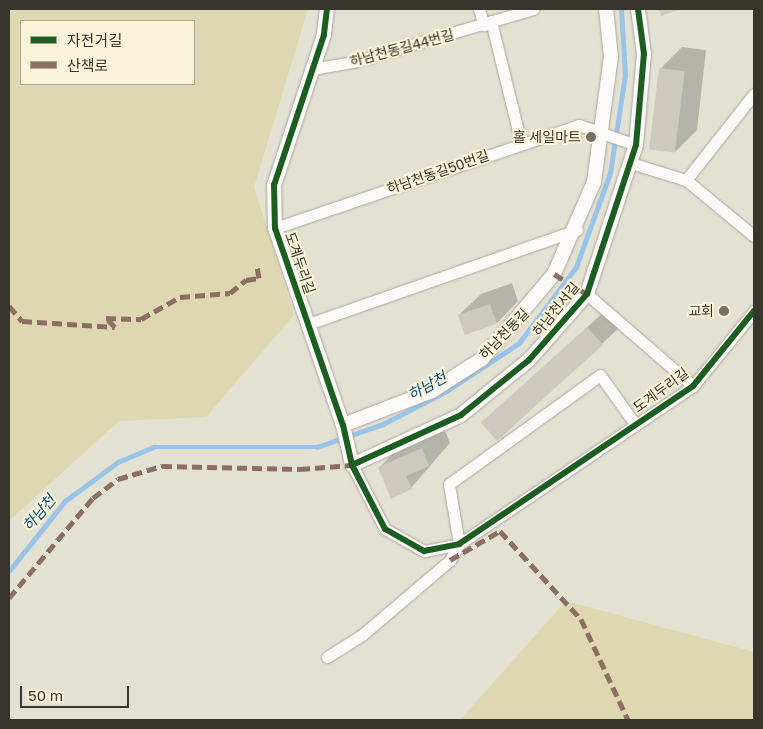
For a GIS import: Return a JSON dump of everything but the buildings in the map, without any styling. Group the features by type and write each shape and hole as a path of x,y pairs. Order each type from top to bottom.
{"street":[{"name":"도계두리길","path":"327,9 312,69 274,186 275,228 344,427 350,458 385,529 424,550 459,544 516,510 635,424 693,386 754,311"},
{"path":"479,9 487,23 521,143"},
{"name":"하남천동길44번길","path":"312,69 353,62 533,9"},
{"name":"하남천동길","path":"344,427 432,391 482,359 529,309 554,274 577,230 594,182 604,136 611,57 606,9"},
{"name":"하남천서길","path":"350,458 461,415 529,360 587,294 631,163 631,143 644,54 638,9"},
{"path":"686,180 754,94"},
{"name":"하남천동길50번길","path":"275,228 521,143 579,125 604,136 631,143"},
{"path":"631,163 686,180 754,236"},
{"path":"308,324 577,230"},
{"name":"도계두리길","path":"587,294 693,386"},
{"path":"459,544 449,484 600,375 635,424"},
{"name":"도계두리길","path":"327,657 362,634 442,566 459,544"}],"shaded area":[{"path":"9,9 308,9 254,187 294,315 206,417 119,421 9,521"},
{"path":"566,601 754,652 754,720 460,720"}],"waterway":[{"name":"하남천","path":"9,571 65,501 118,462 154,447 317,447 383,424 445,392 519,343 576,267 610,173 625,75 621,9"}],"marked path":[{"path":"9,306 22,321 115,327 106,318 141,319 180,297 230,293 246,280 259,278 257,267"},
{"path":"554,274 587,294"},
{"path":"9,598 93,498 118,479 162,466 300,469 352,465"},
{"path":"450,560 500,531 581,619 628,720"}],"cycle path":[{"path":"327,9 324,35 274,185 275,228 343,425 352,465 385,529 424,551 459,544 693,386 754,311"},
{"path":"352,465 461,415 529,360 587,294 636,145 644,54 638,9"}],"place":[{"name":"홀 세일마트","path":"591,137"},
{"name":"교회","path":"724,311"}]}
